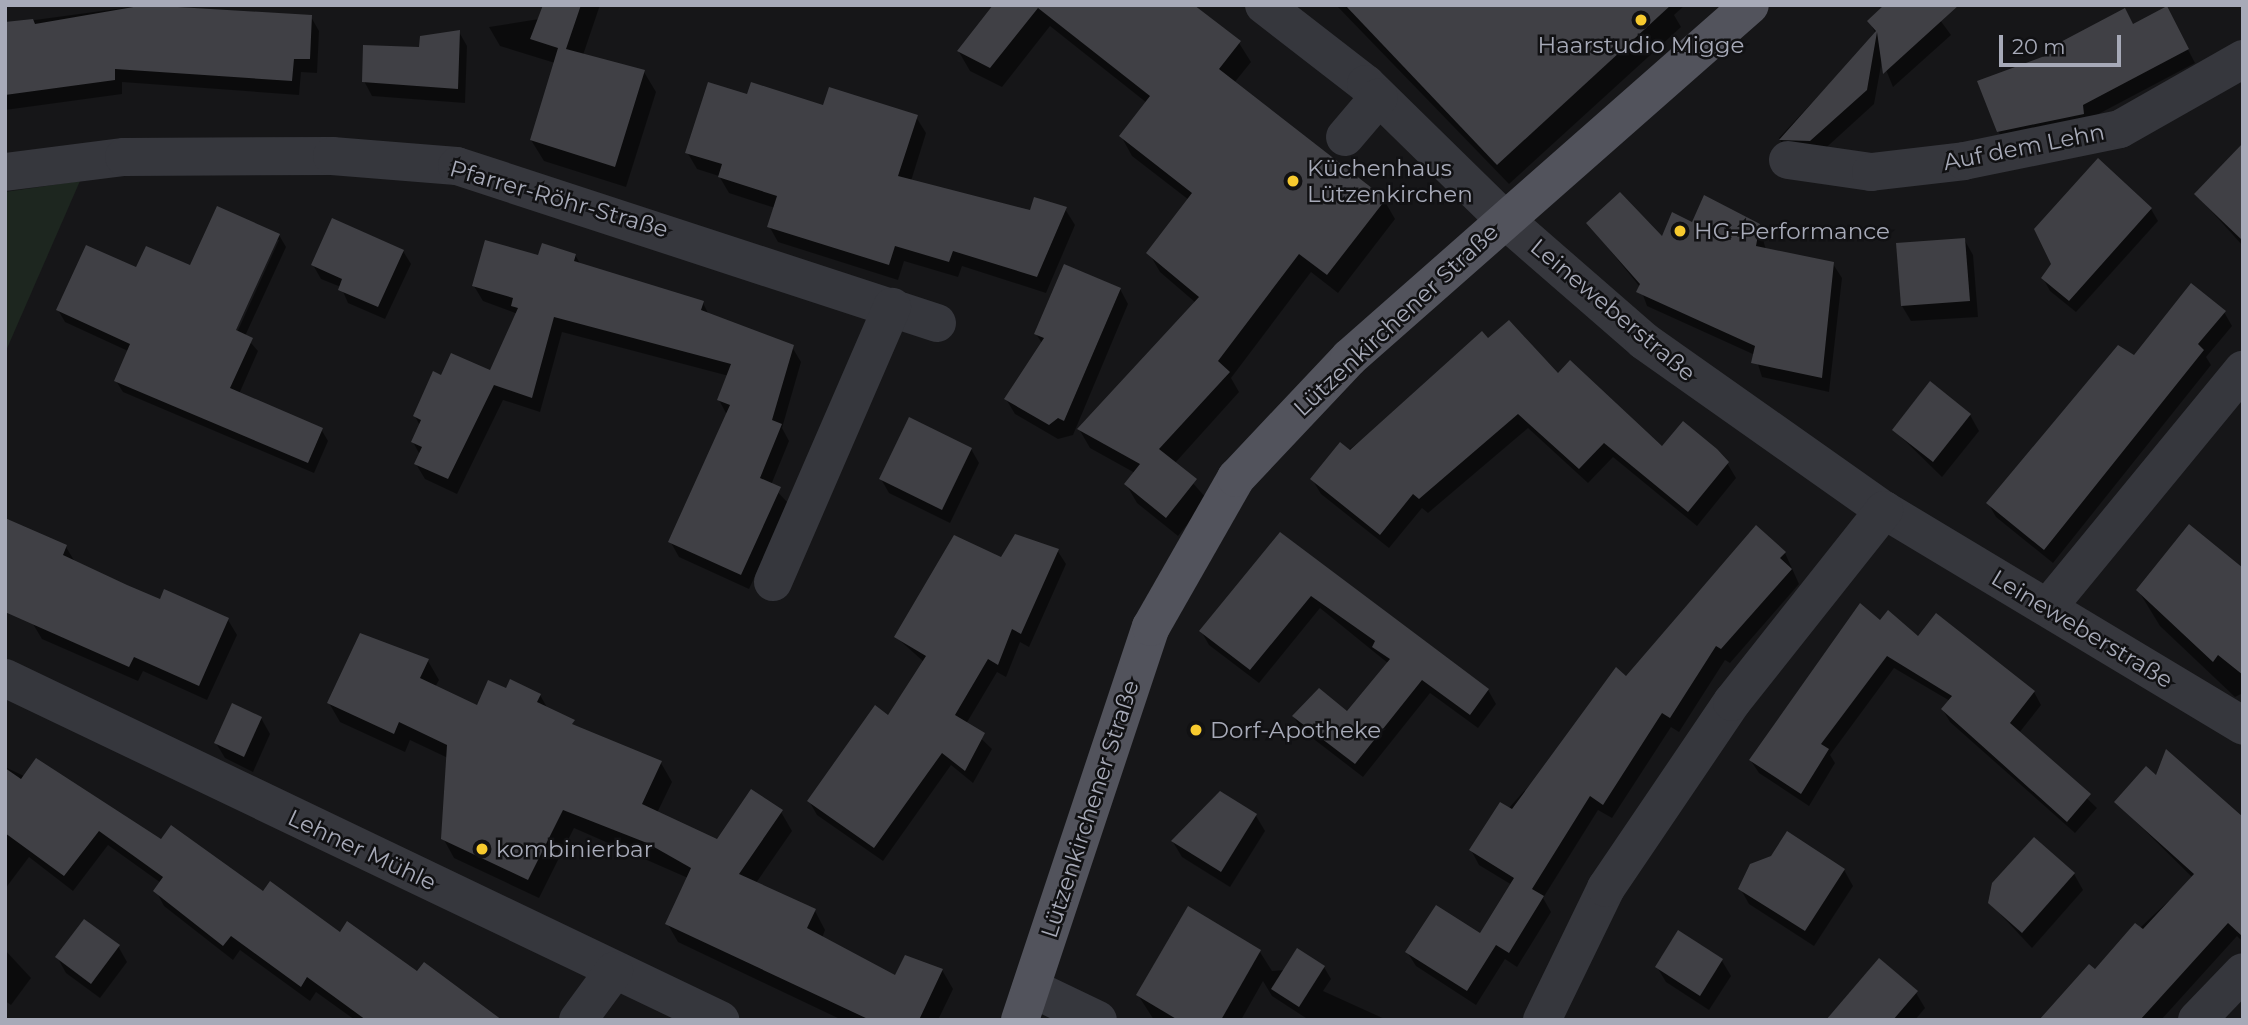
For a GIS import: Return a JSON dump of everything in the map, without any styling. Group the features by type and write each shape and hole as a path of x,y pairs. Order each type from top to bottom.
{"main road":[{"name":"Lützenkirchener Straße","path":"1026,1004 1151,626 1205,525 1291,416 1505,220 1750,5"}],"street":[{"name":"Leineweberstraße","path":"1264,5 1379,97 1505,220 1644,341 1884,510 2243,726"},
{"name":"Auf dem Lehn","path":"1788,160 1871,172 1964,161 2120,130 2243,59"},
{"path":"1345,137 1379,97"},
{"name":"Pfarrer-Röhr-Straße","path":"5,172 124,157 332,156 457,166 937,323"},
{"path":"774,582 892,307"},
{"path":"2048,607 2243,370"},
{"path":"1542,1020 1627,856 1732,702 1884,510"},
{"name":"Lehner Mühle","path":"5,678 720,1020"},
{"path":"578,1020 614,971"},
{"path":"2197,1020 2243,972"},
{"path":"1026,1004 1098,1020"}],"shaded area":[{"path":"80,181 5,353 5,192"}],"building":[{"path":"145,5 312,15 310,59 294,59 292,81 115,69 115,80 5,95 5,22 33,19 35,24"},
{"path":"543,5 581,5 566,49 645,70 615,167 530,140 558,48 530,39"},
{"path":"993,5 1194,5 1241,41 1219,69 1386,199 1327,275 1299,254 1218,361 1230,372 1159,449 1197,479 1166,518 1124,484 1140,464 1077,429 1199,297 1146,253 1192,193 1119,136 1150,96 1038,8 990,68 957,51"},
{"path":"1345,5 1671,5 1497,165"},
{"path":"1884,5 1959,5 1883,74 1877,32 1867,90 1810,141 1779,140 1876,31 1867,21"},
{"path":"2167,6 2189,49 2083,105 2084,114 1997,132 1977,81 2058,51 2055,45 2125,8 2133,24"},
{"path":"460,30 458,89 362,82 363,45 419,47 420,36"},
{"path":"708,82 747,94 751,82 823,105 829,87 918,115 898,176 1030,210 1034,197 1067,207 1037,277 953,251 949,262 895,246 889,265 767,227 777,196 718,177 722,164 685,153"},
{"path":"2243,143 2243,241 2194,194"},
{"path":"2098,158 2152,208 2069,301 2041,278 2051,264 2034,229"},
{"path":"1620,192 1662,236 1672,212 1692,222 1704,195 1760,224 1756,246 1834,262 1822,378 1751,363 1755,346 1636,292 1640,284 1586,223"},
{"path":"217,206 280,234 236,330 253,338 230,388 323,428 308,463 114,381 130,344 56,310 86,245 136,267 146,246 190,265"},
{"path":"332,218 404,250 378,307 338,290 342,279 311,265"},
{"path":"1965,238 1970,301 1901,306 1896,243"},
{"path":"485,240 538,255 542,243 576,254 574,261 704,301 701,310 794,345 772,420 782,424 760,478 781,487 741,575 668,542 730,405 717,400 731,364 554,317 532,398 494,385 448,479 414,464 422,447 411,442 421,420 413,416 433,371 441,375 451,353 490,370 518,308 511,306 513,298 472,286"},
{"path":"1064,264 1121,288 1064,421 1058,418 1049,425 1004,399 1044,338 1034,334"},
{"path":"2191,283 2226,311 2198,344 2204,350 2044,550 1986,503 2118,345 2134,355"},
{"path":"1509,320 1558,373 1570,360 1662,446 1683,421 1717,449 1729,462 1688,512 1604,443 1579,469 1518,414 1419,499 1413,494 1380,535 1310,479 1340,442 1350,450 1482,331 1488,338"},
{"path":"1930,381 1971,414 1933,462 1892,430"},
{"path":"909,417 972,448 942,510 879,479"},
{"path":"5,518 67,545 63,555 127,585 160,599 164,589 229,618 199,686 134,657 129,667 5,612"},
{"path":"2189,524 2243,568 2243,675 2218,655 2213,662 2136,590"},
{"path":"1756,525 1786,552 1780,558 1792,569 1721,649 1716,646 1670,718 1662,713 1603,805 1590,796 1532,889 1544,896 1509,953 1496,945 1467,991 1405,952 1436,905 1480,933 1514,878 1469,850 1500,802 1512,809 1616,667 1626,676"},
{"path":"1280,532 1489,689 1470,715 1422,680 1355,764 1292,716 1319,688 1347,711 1390,659 1372,647 1375,641 1311,596 1250,670 1199,631"},
{"path":"1015,534 1059,549 1021,634 1012,629 998,665 988,659 955,715 985,733 965,771 942,753 874,848 807,801 875,705 888,715 926,656 894,637 954,535 1001,557"},
{"path":"1860,603 1880,620 1888,610 1918,636 1936,613 2035,691 2010,723 2091,794 2067,822 1941,709 1952,696 1887,656 1821,744 1829,749 1801,794 1749,760"},
{"path":"360,633 429,659 420,678 477,705 488,680 506,688 510,679 541,694 537,702 575,720 572,724 662,761 642,804 717,839 751,789 783,810 739,874 816,909 807,928 895,975 905,955 943,969 919,1020 870,1020 665,924 691,868 647,843 563,810 528,880 441,839 447,745 399,722 394,734 327,703"},
{"path":"232,703 262,717 244,757 214,743"},
{"path":"2166,749 2243,817 2243,937 2228,923 2140,1020 2039,1020 2089,964 2095,969 2135,923 2143,929 2194,874 2114,802 2146,766 2156,775"},
{"path":"36,758 161,839 171,825 263,891 270,881 340,932 347,921 417,971 424,962 502,1020 366,1020 307,977 301,987 231,936 223,946 153,891 163,877 99,831 64,876 5,833 5,768 21,779"},
{"path":"1220,791 1257,814 1221,872 1171,841"},
{"path":"1787,831 1845,869 1805,931 1738,889 1750,864 1771,856"},
{"path":"2034,837 2075,873 2022,933 1988,903 1992,883"},
{"path":"1188,906 1261,950 1221,1020 1178,1020 1136,995"},
{"path":"84,919 120,945 91,984 55,957"},
{"path":"1678,930 1723,959 1700,996 1655,967"},
{"path":"1297,948 1325,966 1299,1007 1271,989"},
{"path":"1879,958 1918,991 1893,1020 1826,1020"}],"place":[{"name":"Haarstudio Migge","path":"1641,20"},
{"name":"Küchenhaus Lützenkirchen","path":"1293,181"},
{"name":"HG-Performance","path":"1680,231"},
{"name":"Dorf-Apotheke","path":"1196,730"},
{"name":"kombinierbar","path":"482,849"}]}
